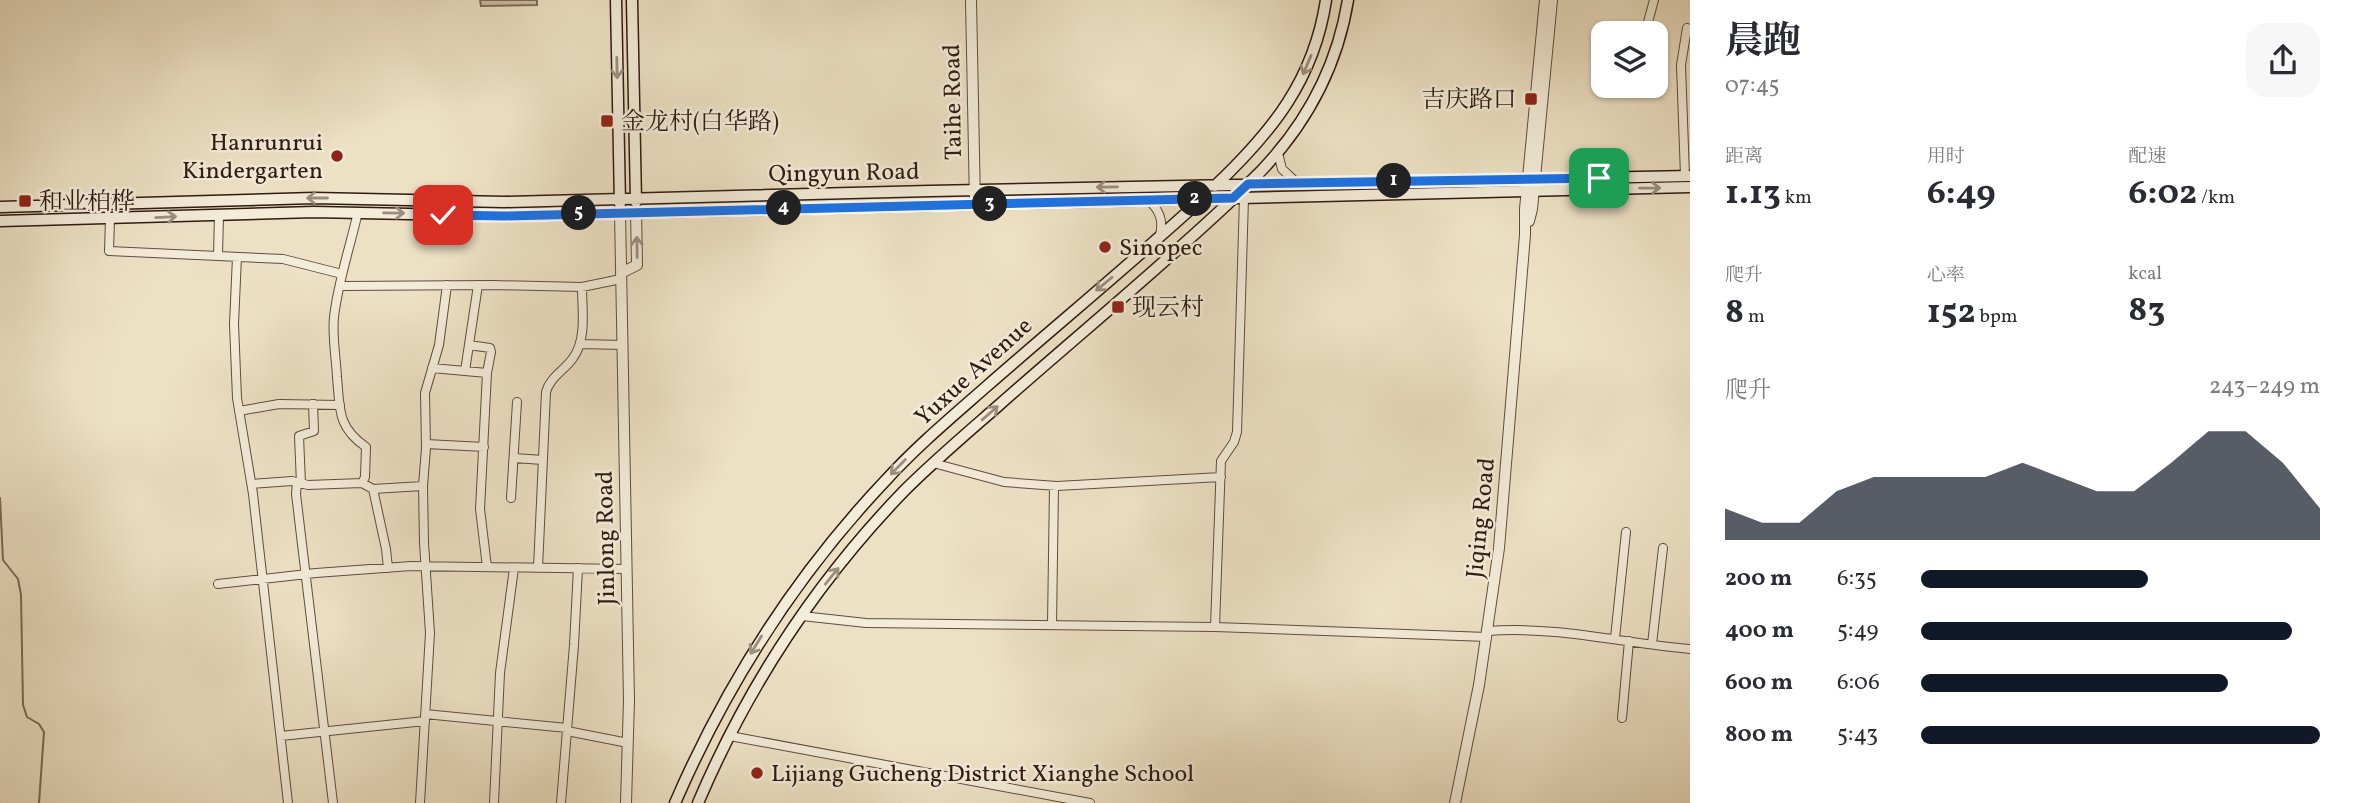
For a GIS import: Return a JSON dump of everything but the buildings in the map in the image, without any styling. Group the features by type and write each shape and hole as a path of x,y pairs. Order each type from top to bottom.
{"main road":[{"name":"Jinlong Road","path":"616,0 620,212"},
{"path":"632,0 636,212"},
{"name":"Yuxue Avenue","path":"675,803 707,733 750,656 794,589 847,523 918,447 1159,237 1260,142 1290,101 1304,73 1315,46 1326,0"},
{"name":"Yuxue Avenue","path":"698,803 768,667 802,616 870,529 933,463 1239,198 1248,184 1278,153 1301,123 1324,82 1348,0"},
{"name":"Qingyun Road","path":"0,207 276,198 504,202 1687,176"},
{"name":"Qingyun Road","path":"0,221 276,212 504,216 1690,187"}],"street":[{"name":"Taihe Road","path":"971,0 975,204"},
{"name":"Jiqing Road","path":"1455,803 1487,634 1504,500 1545,0"},
{"name":"Jiqing Road","path":"1531,179 1552,0"},
{"path":"1648,21 1654,0"},
{"path":"1687,176 1687,113 1681,65 1688,27"},
{"path":"1278,153 1282,169 1297,183"},
{"path":"1215,627 1222,461 1237,432 1239,198"},
{"path":"1148,200 1155,206 1161,219 1159,237"},
{"path":"358,212 342,274 334,330 340,405 346,430 366,447 365,477 362,482"},
{"name":"Jinlong Road","path":"620,212 629,699 626,803"},
{"path":"340,286 582,287 621,276 637,265 636,212"},
{"path":"218,256 219,215"},
{"path":"110,219 109,251 283,259 342,274"},
{"path":"237,257 234,337 239,411 252,484 288,803"},
{"path":"420,803 430,633 423,486 425,393 439,345 447,285"},
{"path":"466,371 478,285"},
{"path":"538,568 547,388 572,359 580,344 582,287"},
{"path":"580,344 622,345"},
{"path":"469,345 490,348 491,352 487,373 480,509 487,567"},
{"path":"432,368 487,373"},
{"path":"511,498 517,402"},
{"path":"239,411 279,404 340,405"},
{"path":"313,404 314,431 299,436 299,483 296,494 333,803"},
{"path":"426,444 484,447"},
{"path":"514,458 543,460"},
{"path":"933,463 1004,482 1054,486 1221,477"},
{"path":"252,484 292,481 308,485 362,482 373,489 423,486"},
{"path":"1052,625 1054,486"},
{"path":"373,489 386,549 387,568"},
{"path":"1615,639 1626,532"},
{"path":"1652,644 1663,548"},
{"path":"218,584 305,574 425,566 626,569"},
{"path":"494,803 500,673 514,568"},
{"path":"561,803 578,568"},
{"path":"802,616 866,623 1215,627 1487,634 1548,630 1690,649"},
{"path":"1622,718 1629,640"},
{"path":"281,736 425,717 498,721 567,730 628,743"},
{"path":"730,737 1090,803"}],"shaded area":[{"path":"480,0 537,0 537,5 481,6"}],"waterway":[{"path":"0,498 3,560 18,579 21,595 23,705 27,717 39,724 44,732 39,803"}],"place":[{"name":"吉庆路口","path":"1531,99"},
{"name":"金龙村(白华路)","path":"607,121"},
{"name":"Hanrunrui Kindergarten","path":"337,156"},
{"name":"和业柏桦","path":"25,201"},
{"name":"Sinopec","path":"1105,247"},
{"name":"现云村","path":"1118,307"},
{"name":"Lijiang Gucheng District Xianghe School","path":"757,773"}],"route":[{"path":"443,215 504,216 1233,198 1248,184 1599,178"}]}
